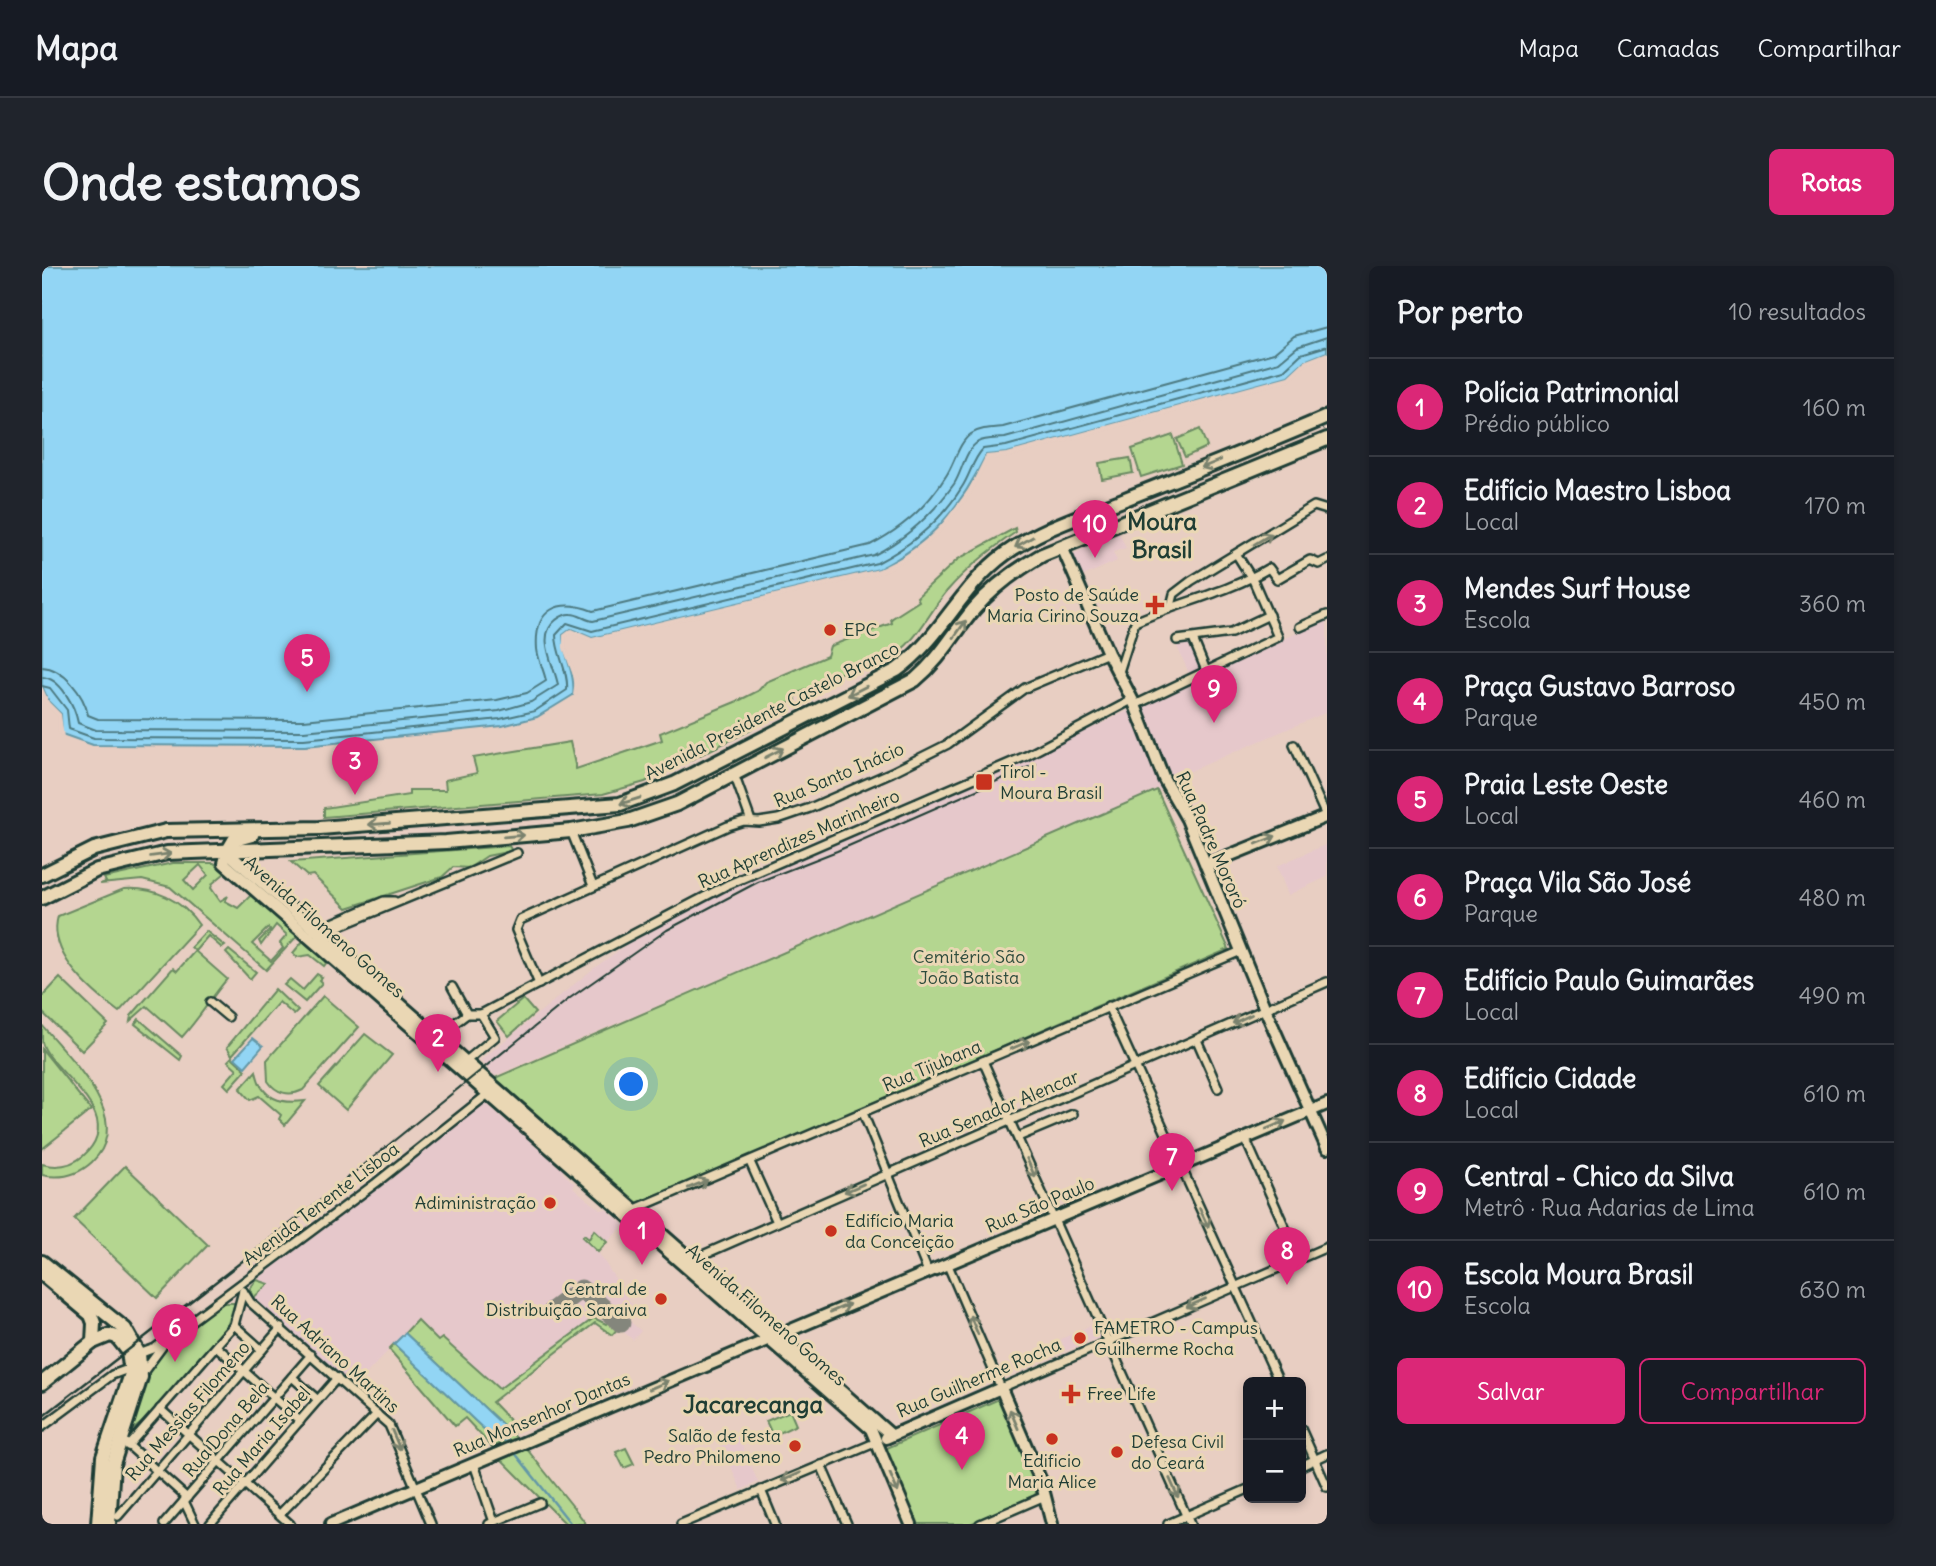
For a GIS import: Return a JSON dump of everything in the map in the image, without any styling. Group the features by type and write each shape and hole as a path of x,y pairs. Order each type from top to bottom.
{"main road":[{"name":"Avenida Presidente Castelo Branco","path":"42,875 90,851 141,835 419,822 620,804 674,784 897,670 918,655 964,593 1003,556 1035,536 1327,417"},
{"name":"Avenida Presidente Castelo Branco","path":"42,898 97,870 167,853 392,844 571,831 606,827 650,814 734,774 915,680 943,654 973,610 1014,572 1062,547 1327,439"},
{"path":"1268,441 1276,460"},
{"path":"1086,514 1100,531"},
{"path":"726,757 727,766 734,774"},
{"path":"392,844 421,839 424,831 419,822"},
{"path":"203,830 227,852 234,840 269,831"},
{"path":"90,851 89,863 97,870"},
{"path":"42,1262 125,1329 139,1354 124,1442 111,1479 114,1520"},
{"path":"42,1274 90,1315 94,1323 93,1342"},
{"path":"42,1383 93,1342 110,1335 117,1337 128,1351 136,1372 103,1457 98,1524"}],"street":[{"path":"1171,606 1174,594 1182,587 1314,506 1327,510"},
{"name":"Rua Padre Mororó","path":"1062,547 1108,653 1134,703 1164,779 1179,802 1265,1009 1327,1148"},
{"path":"1177,640 1231,633 1269,615 1237,555"},
{"path":"1119,672 1135,622 1171,606 1193,602 1251,579 1269,568 1277,579 1310,560 1319,564 1327,560"},
{"name":"Rua Aprendizes Marinheiro","path":"467,1014 481,1014 727,886 1026,756 1134,703 1207,673 1278,637 1269,615"},
{"path":"1300,627 1327,615"},
{"path":"1193,639 1207,673"},
{"name":"Rua Santo Inácio","path":"539,984 516,930 517,923 593,886 728,827 751,821 778,819 892,772 948,744 1025,688 1108,653"},
{"path":"1206,865 1327,817 1294,745"},
{"path":"734,774 751,821"},
{"path":"571,831 593,886"},
{"name":"Avenida Filomeno Gomes","path":"227,852 314,935 432,1039 488,1094 630,1212"},
{"path":"314,935 517,853"},
{"name":"Rua Tijubana","path":"630,1212 1241,951"},
{"name":"Rua Senador Alencar","path":"687,1262 1327,982"},
{"path":"432,1039 467,1014 452,987"},
{"path":"210,1002 228,1017"},
{"path":"1108,1006 1277,1377"},
{"path":"465,1062 495,1037 481,1014"},
{"name":"Avenida Filomeno Gomes","path":"432,1039 465,1062 687,1262 891,1435"},
{"path":"1197,1040 1218,1088"},
{"path":"983,1061 1190,1524"},
{"name":"Avenida Tenente Lisboa","path":"139,1354 155,1348 220,1298 253,1277 488,1094"},
{"name":"Rua São Paulo","path":"772,1336 1327,1104"},
{"path":"863,1113 928,1272"},
{"path":"1018,1138 1073,1114"},
{"path":"1245,1138 1299,1259"},
{"path":"750,1162 777,1222"},
{"name":"Rua Guilherme Rocha","path":"877,1441 1327,1247"},
{"path":"947,1263 1045,1496 1052,1524"},
{"path":"195,1524 186,1499 124,1442 160,1409 234,1325 243,1291 253,1277"},
{"name":"Rua Adriano Martins","path":"243,1291 250,1302 389,1425 431,1524"},
{"name":"Rua Adriano Martins","path":"220,1298 250,1302"},
{"path":"234,1325 261,1350"},
{"name":"Rua Messias Filomeno","path":"114,1520 282,1328"},
{"name":"Avenida Tenente Lisboa","path":"42,1427 112,1375 136,1372 171,1336"},
{"name":"Avenida Filomeno Gomes","path":"772,1336 870,1429 911,1524"},
{"name":"Rua Monsenhor Dantas","path":"331,1524 772,1336"},
{"path":"216,1346 300,1421"},
{"name":"Rua Dona Bela","path":"164,1524 311,1355"},
{"path":"292,1377 318,1400"},
{"name":"Rua Maria Isabel","path":"210,1524 337,1378"},
{"path":"160,1409 290,1524"},
{"path":"280,1514 377,1414"},
{"path":"1306,1440 1327,1487"},
{"path":"681,1524 877,1441"},
{"path":"1306,1464 1327,1454"},
{"path":"474,1464 491,1523 540,1503"},
{"path":"821,1465 848,1524"},
{"path":"761,1490 775,1524"},
{"path":"1168,1524 1243,1491"},
{"path":"980,1524 1045,1496"}],"shaded area":[{"path":"1119,533 1126,548 1113,552 1117,561 1083,576 1073,554"},
{"path":"1327,620 1327,712 1172,779 1170,777 1160,781 1160,791 1157,790 495,1076 481,1060 593,969 637,937 673,916 727,889 1084,732 1192,680 1175,642 1188,640 1202,675"},
{"path":"1327,844 1327,877 1288,895 1277,866"},
{"path":"484,1102 564,1170 562,1172 575,1184 573,1187 624,1225 598,1252 634,1308 626,1318 641,1331 633,1340 618,1327 612,1335 595,1323 497,1398 415,1323 363,1377 357,1372 348,1383 253,1299 250,1292 252,1284"},
{"name":"FAMETRO - Campus Guilherme Rocha","path":"1094,1324 1100,1337 1066,1351 1061,1339"},
{"path":"738,1436 758,1482 741,1490 721,1443"}],"green space":[{"path":"1200,429 1207,447 1185,457 1177,439"},
{"path":"1173,435 1182,464 1141,477 1132,449"},
{"path":"1130,458 1133,473 1102,479 1099,463"},
{"path":"1015,528 1016,532 980,559 955,583 914,637 898,652 882,662 837,674 794,694 796,700 754,718 751,730 645,782 603,794 324,817 324,808 409,795 409,790 446,790 445,780 477,773 473,758 570,742 576,769 662,740 660,733 740,700 758,691 766,682 827,656 830,646 892,623 891,619 919,601 917,597 958,559"},
{"name":"Cemitério São João Batista","path":"1157,790 1229,949 639,1204 495,1078"},
{"path":"509,846 512,851 487,856 469,868 453,867 442,877 347,908 313,875 307,876 291,862"},
{"path":"173,863 214,863 225,873 211,888 220,901 228,896 225,901 238,908 251,895 297,936 266,970 170,887 142,880 100,884 106,882 104,878","holes":["200,865 208,875 193,890 184,880","276,925 287,935 280,943 283,948 271,961 252,944 268,928 270,930 259,941 261,945"]},
{"path":"124,889 146,890 167,897 192,916 199,925 119,1012 74,971 65,958 56,930 58,916"},
{"path":"206,931 225,946 222,948 208,936 195,951 191,947"},
{"path":"303,941 327,962 324,966 310,955 297,957 293,953"},
{"path":"229,950 256,972 250,979 226,953"},
{"path":"195,951 227,979 182,1037 147,1006 130,1021 131,1016 173,968 177,971"},
{"path":"317,974 322,977 319,980 322,983 305,1002 284,985 290,979 303,990"},
{"path":"60,978 108,1024 82,1051 42,1012 42,997"},
{"path":"275,989 298,1011 294,1015 279,1002 232,1055 227,1047"},
{"path":"323,996 359,1027 303,1090 293,1093 279,1091 268,1081 267,1060"},
{"path":"523,999 535,1013 509,1036 497,1021"},
{"path":"139,1019 182,1056 180,1060 135,1024"},
{"path":"42,1025 94,1090 103,1109 107,1127 104,1145 92,1162 75,1173 62,1176 42,1175 42,1164 64,1165 83,1156 95,1140 98,1125 93,1109 83,1094 48,1054 42,1042"},
{"path":"365,1034 392,1055 346,1110 319,1086"},
{"path":"42,1049 91,1110 42,1149"},
{"path":"232,1057 246,1070 229,1089 224,1084 237,1069 228,1061"},
{"path":"256,1071 263,1088 274,1098 288,1102 305,1101 285,1125 279,1119 281,1115 259,1096 250,1100 240,1089"},
{"path":"125,1166 208,1245 157,1298 74,1219"},
{"path":"594,1230 607,1242 598,1252 582,1237 584,1235 589,1239"},
{"path":"257,1280 269,1284 253,1298 250,1288"},
{"path":"221,1303 235,1303 226,1329 151,1415 124,1437 147,1371 159,1353"},
{"path":"594,1318 606,1324 611,1318 620,1326 612,1335 595,1323 492,1402 515,1426 513,1434 516,1438 492,1447 465,1418 455,1426 389,1349 394,1344 490,1435 505,1441 504,1426 405,1333 417,1320 438,1341 442,1338 499,1389"},
{"path":"999,1399 1038,1486 1035,1495 970,1524 917,1524 886,1453 887,1448"},
{"path":"790,1411 796,1425 773,1436 766,1421"},
{"path":"526,1448 586,1524 566,1524 500,1458"},
{"path":"626,1448 634,1464 624,1468 616,1452"}],"water":[{"path":"42,266 1327,266 1327,352 1304,361 1288,376 1007,453 986,455 966,491 943,522 898,559 879,569 592,638 571,629 563,635 573,679 573,695 537,717 502,726 305,746 93,745 62,734 61,714 49,702 42,686"},
{"path":"253,1038 263,1046 245,1067 235,1058"},
{"path":"405,1333 504,1426 508,1439 505,1441 490,1435 394,1344"}],"pier":[{"path":"1327,352 1327,356 1306,364 1289,380 1008,457 988,459 971,493 936,536 911,557 881,573 592,641 571,633 566,636 566,648 578,681 576,696 573,695 575,681 563,648 563,635 571,629 592,638 879,569 909,554 934,534 968,491 986,455 1007,453 1288,376 1304,361"},
{"path":"42,686 49,702 61,714 64,738 58,732 58,716 46,704 42,695"}],"waterway":[{"path":"515,1453 571,1524"}],"taxiway":[{"path":"553,1310 581,1289 621,1323"}],"tram line":[{"path":"317,1203 570,998 667,930 758,882 837,851 1036,764"}],"railway":[{"path":"42,1417 317,1203"}],"place":[{"name":"Escola Moura Brasil","path":"1095,558"},
{"name":"Posto de Saúde Maria Cirino Souza","path":"1155,605"},
{"name":"EPC","path":"830,630"},
{"name":"Praia Leste Oeste","path":"307,692"},
{"name":"Central - Chico da Silva","path":"1214,723"},
{"name":"Tirol - Moura Brasil","path":"984,782"},
{"name":"Mendes Surf House","path":"355,795"},
{"name":"Edifício Maestro Lisboa","path":"438,1072"},
{"name":"Edifício Paulo Guimarães","path":"1172,1191"},
{"name":"Adiministração","path":"550,1203"},
{"name":"Edifício Maria da Conceição","path":"831,1231"},
{"name":"Polícia Patrimonial","path":"642,1265"},
{"name":"Edifício Cidade","path":"1287,1285"},
{"name":"Central de Distribuição Saraiva","path":"661,1299"},
{"name":"FAMETRO - Campus Guilherme Rocha","path":"1080,1338"},
{"name":"Praça Vila São José","path":"175,1362"},
{"name":"Free Life","path":"1071,1394"},
{"name":"Edificio Maria Alice","path":"1052,1439"},
{"name":"Salão de festa Pedro Philomeno","path":"795,1446"},
{"name":"Defesa Civil do Ceará","path":"1117,1452"},
{"name":"Praça Gustavo Barroso","path":"962,1470"}],"district":[{"name":"Moura Brasil","path":"1162,536"},
{"name":"Jacarecanga","path":"753,1405"}]}
